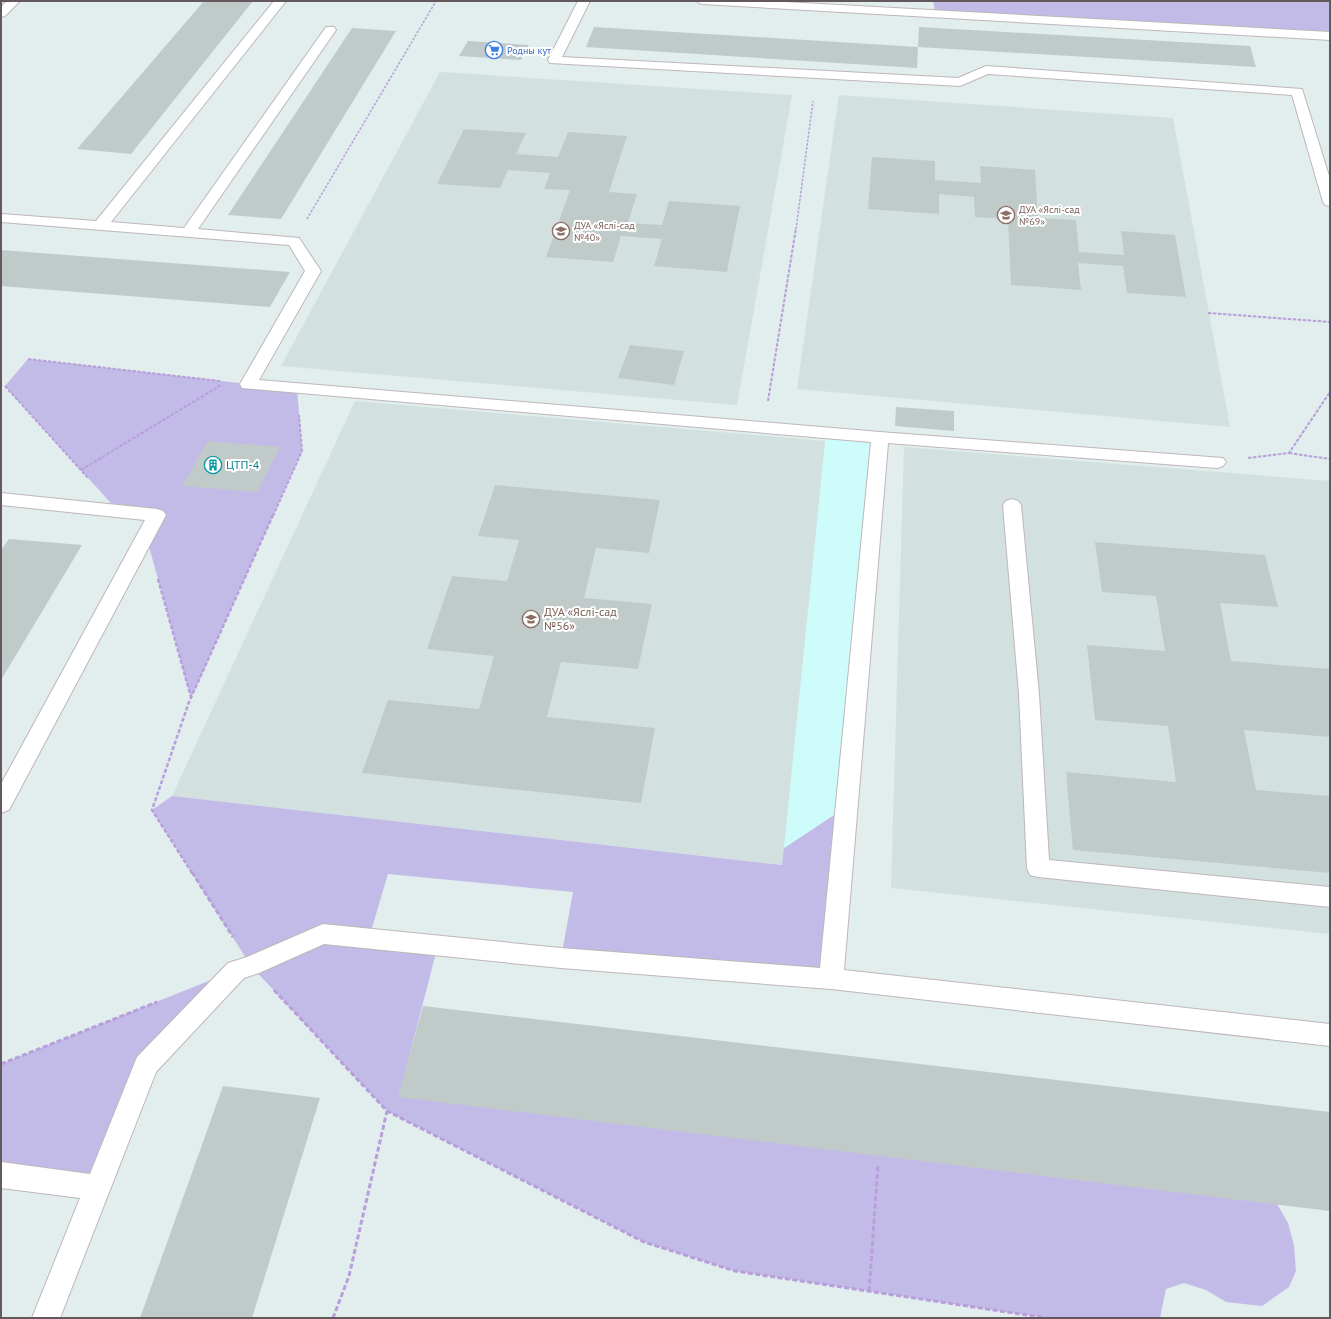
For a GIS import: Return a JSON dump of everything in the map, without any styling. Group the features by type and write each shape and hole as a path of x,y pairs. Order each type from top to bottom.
{"lane":[{"path":"1,13 14,1"},
{"path":"100,226 280,1"},
{"path":"584,1 554,60 960,82 986,70 1297,92 1330,202"},
{"path":"703,1 1330,36"},
{"path":"188,233 330,30"},
{"path":"1,218 294,241 313,271 248,384 880,437 1217,462"},
{"path":"831,979 880,437"},
{"path":"1,499 157,515 1,804"},
{"path":"1012,505 1029,694 1038,868 1330,897"},
{"path":"46,1318 146,1065 236,970 251,966 322,934 561,958 831,979 1330,1035"},
{"path":"1,1175 98,1188"}],"path":[{"path":"294,241 436,1"},
{"path":"763,427 794,254 817,75"},
{"path":"1208,313 1330,322"},
{"path":"28,358 227,382 81,470"},
{"path":"5,386 118,511"},
{"path":"297,388 302,451 191,698 152,810 251,966 387,1112 644,1242 735,1271 1047,1318"},
{"path":"1289,453 1330,392"},
{"path":"1217,462 1289,453 1330,459"},
{"path":"146,536 191,698"},
{"path":"1,1064 163,1000"},
{"path":"333,1318 349,1276 387,1112"},
{"path":"869,1291 878,1166"}],"shaded area":[{"path":"933,1 1330,1 1330,34 936,15"},
{"name":"ДУА «Яслі-сад №40»","path":"440,72 792,95 737,405 281,366"},
{"name":"ДУА «Яслі-сад №69»","path":"839,95 1173,118 1230,427 797,389"},
{"path":"28,359 248,384 297,388 302,451 191,698 146,536 157,515 118,511 5,386"},
{"name":"ДУА «Яслі-сад №56»","path":"355,401 826,441 783,865 172,796"},
{"path":"904,447 1330,481 1330,934 891,888"},
{"path":"172,796 782,865 784,848 846,807 831,979 561,958 573,892 388,874 369,938 438,945 399,1096 1277,1204 1288,1223 1294,1245 1296,1271 1289,1287 1262,1306 1226,1302 1206,1290 1184,1283 1166,1289 1160,1318 1047,1318 735,1271 644,1242 387,1111 251,966 152,810"},
{"path":"236,970 146,1065 98,1188 1,1175 1,1064"}],"sand":[{"path":"826,432 880,437 846,807 784,848"}],"building":[{"path":"204,1 253,1 131,154 77,149"},
{"path":"594,27 918,47 917,68 586,47"},
{"path":"919,27 1250,46 1256,67 918,47"},
{"path":"352,28 396,31 281,219 228,215"},
{"name":"Родны кут","path":"468,41 529,45 521,60 459,56"},
{"name":"ДУА «Яслі-сад №40»","path":"464,129 526,133 516,154 558,157 568,132 627,136 609,192 637,194 628,223 662,225 669,201 740,206 727,272 654,266 662,239 621,236 613,262 546,257 570,190 544,189 550,173 508,170 500,188 437,184"},
{"name":"ДУА «Яслі-сад №69»","path":"872,157 935,161 935,180 981,183 980,166 1035,170 1038,218 1076,220 1079,252 1124,255 1121,231 1175,235 1186,297 1127,293 1123,266 1078,263 1081,290 1011,285 1008,219 975,217 974,197 939,194 939,214 868,209"},
{"path":"1,250 290,272 270,307 1,286"},
{"path":"630,345 684,351 674,385 618,378"},
{"path":"896,407 954,411 954,431 895,426"},
{"path":"208,441 280,447 257,492 182,486"},
{"path":"495,485 660,500 649,553 596,548 584,598 652,604 638,669 561,662 547,717 655,728 641,803 362,773 388,700 479,709 494,656 427,649 452,576 507,581 519,540 478,536"},
{"path":"9,539 82,545 1,680 1,550"},
{"path":"1095,542 1265,555 1278,607 1220,603 1231,661 1330,669 1330,737 1244,730 1256,790 1330,796 1330,873 1073,850 1066,772 1176,782 1168,726 1095,720 1087,645 1165,651 1156,596 1102,592"},
{"path":"423,1006 1330,1112 1330,1211 398,1097"},
{"path":"223,1086 320,1098 252,1318 140,1318"}],"place":[{"name":"Родны кут","path":"494,50"},
{"name":"ДУА «Яслі-сад №69»","path":"1006,215"},
{"name":"ДУА «Яслі-сад №40»","path":"561,231"},
{"name":"ЦТП-4","path":"213,465"},
{"name":"ДУА «Яслі-сад №56»","path":"531,619"}]}
